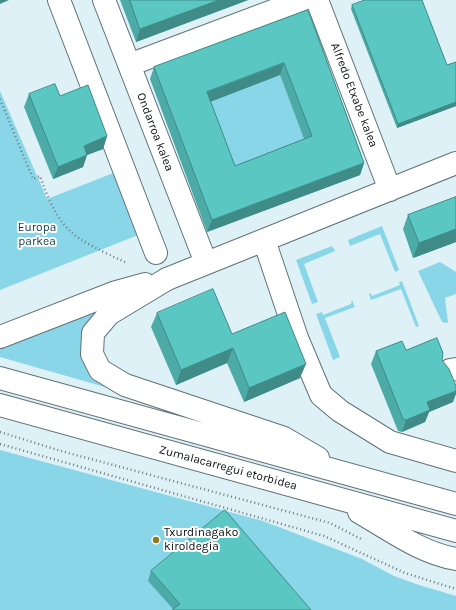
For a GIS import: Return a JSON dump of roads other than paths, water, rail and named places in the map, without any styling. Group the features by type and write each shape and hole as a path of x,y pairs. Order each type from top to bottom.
{"main road":[{"path":"59,0 156,253"},
{"name":"Ondarroa kalea","path":"104,0 206,263"},
{"path":"129,65 302,0"},
{"name":"Alfredo Etxabe kalea","path":"318,0 390,190"},
{"path":"0,337 116,292 167,279 456,163"},
{"path":"264,240 297,338 321,395 340,411 390,442 456,461"},
{"path":"167,279 109,314 93,333 92,354 100,370 124,385 284,438 341,472"},
{"path":"0,378 456,504"},
{"name":"Zumalacarregui etorbidea","path":"0,405 456,531"},
{"path":"334,497 418,547 456,559"}],"place":[{"name":"Txurdinagako kiroldegia","path":"156,540"}],"park label":[{"name":"Europa parkea","path":"37,235"}]}
